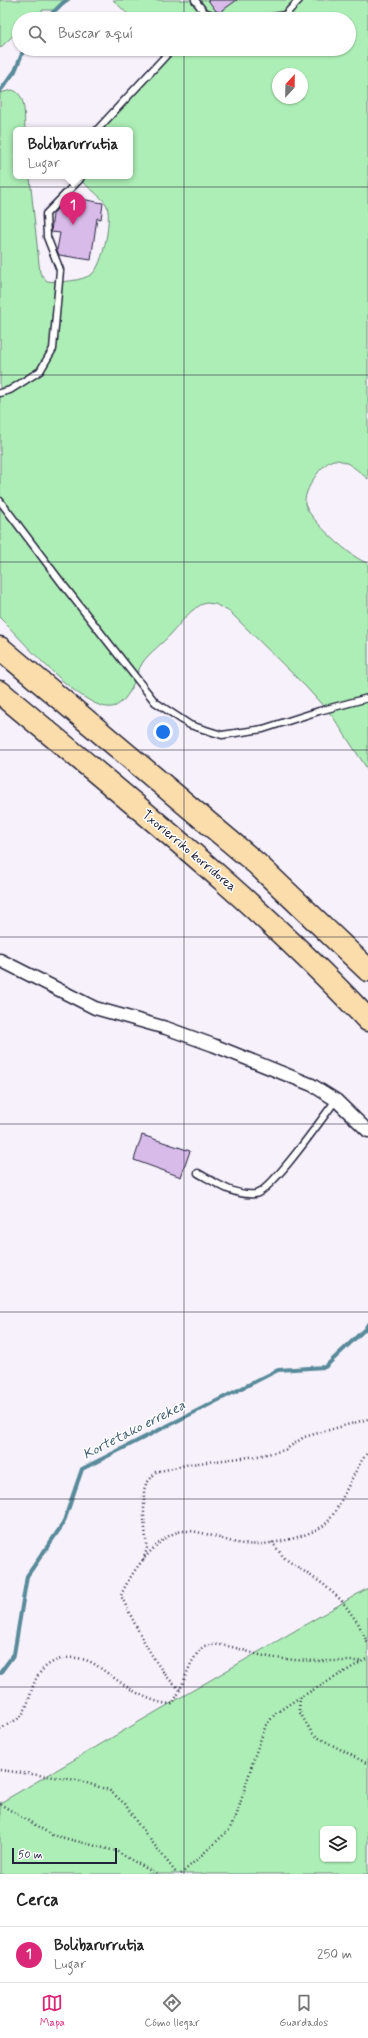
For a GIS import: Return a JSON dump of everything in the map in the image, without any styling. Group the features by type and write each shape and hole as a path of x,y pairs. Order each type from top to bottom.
{"highway":[{"path":"0,648 257,864 368,970"},
{"name":"Txorierriko korridorea","path":"0,692 234,889 314,965 368,1020"}],"street":[{"path":"0,960 95,1008 166,1028 213,1045 312,1085 336,1100 368,1131"}],"lane":[{"path":"195,0 204,12"},
{"path":"288,12 299,0"},
{"path":"100,127 166,56"},
{"path":"0,393 10,390 40,371 53,349 60,270 47,237 46,214 80,179"},
{"path":"0,501 155,702 190,725 222,735 264,729 319,711 368,698"},
{"path":"198,1174 241,1194 256,1194 267,1187 285,1167 336,1100"}],"path":[{"path":"142,1562 147,1549 144,1519 144,1490 146,1484 156,1472 190,1464 258,1456 285,1450 304,1437 368,1419"},
{"path":"180,1689 171,1682 162,1671 121,1596 125,1585 142,1562 161,1542 178,1532 193,1532 239,1543 256,1544 272,1542 307,1533 325,1525 334,1514 349,1482 368,1452"},
{"path":"272,1542 284,1558 323,1584 341,1600 358,1623 368,1644"},
{"path":"0,1729 20,1717 40,1673 44,1668 64,1657 78,1657 90,1661 145,1696 164,1704 172,1704 197,1652 204,1646 216,1643 245,1652 270,1657 296,1660 362,1661"},
{"path":"181,1874 229,1830 237,1814 254,1755 266,1724 276,1713 300,1697 368,1658"},
{"path":"300,1697 299,1711 312,1733 368,1764"},
{"path":"0,1770 77,1780 109,1790 125,1804 138,1824 177,1874"},
{"path":"0,1804 52,1835 116,1851 156,1874"}],"green space":[{"path":"0,0 70,0 54,10 43,10 41,12 12,12 12,37 0,48"},
{"path":"113,0 368,0 368,479 348,464 339,460 334,460 324,466 314,478 307,492 305,504 314,519 332,538 353,555 368,563 368,770 333,717 306,687 230,612 215,604 206,603 191,612 143,662 124,700 119,704 107,707 92,702 75,691 39,659 0,618 0,93 12,90 17,92 24,107 25,127 13,127 13,179 30,179 40,273 47,281 71,281 88,276 96,269 103,252 108,229 108,210 106,204 91,189 78,179 133,179 133,127 97,127 150,72 160,56 356,56 356,12 126,12"},
{"path":"368,1588 368,1874 0,1874 0,1803"}],"building":[{"path":"208,0 237,0 220,12 216,11"},
{"path":"81,199 103,203 101,219 97,218 91,260 59,255 57,250 60,233 51,232 53,214 57,209 61,209 62,205 80,203"},
{"path":"142,1135 190,1151 181,1177 134,1160"}],"waterway":[{"path":"53,12 66,0"},
{"path":"0,91 15,71 21,56"},
{"name":"Kortetako errekea","path":"0,1673 14,1654 27,1576 63,1524 82,1469 278,1370 325,1367 365,1329 368,1324"}],"place":[{"name":"Bolibarurrutia","path":"73,225"}]}
